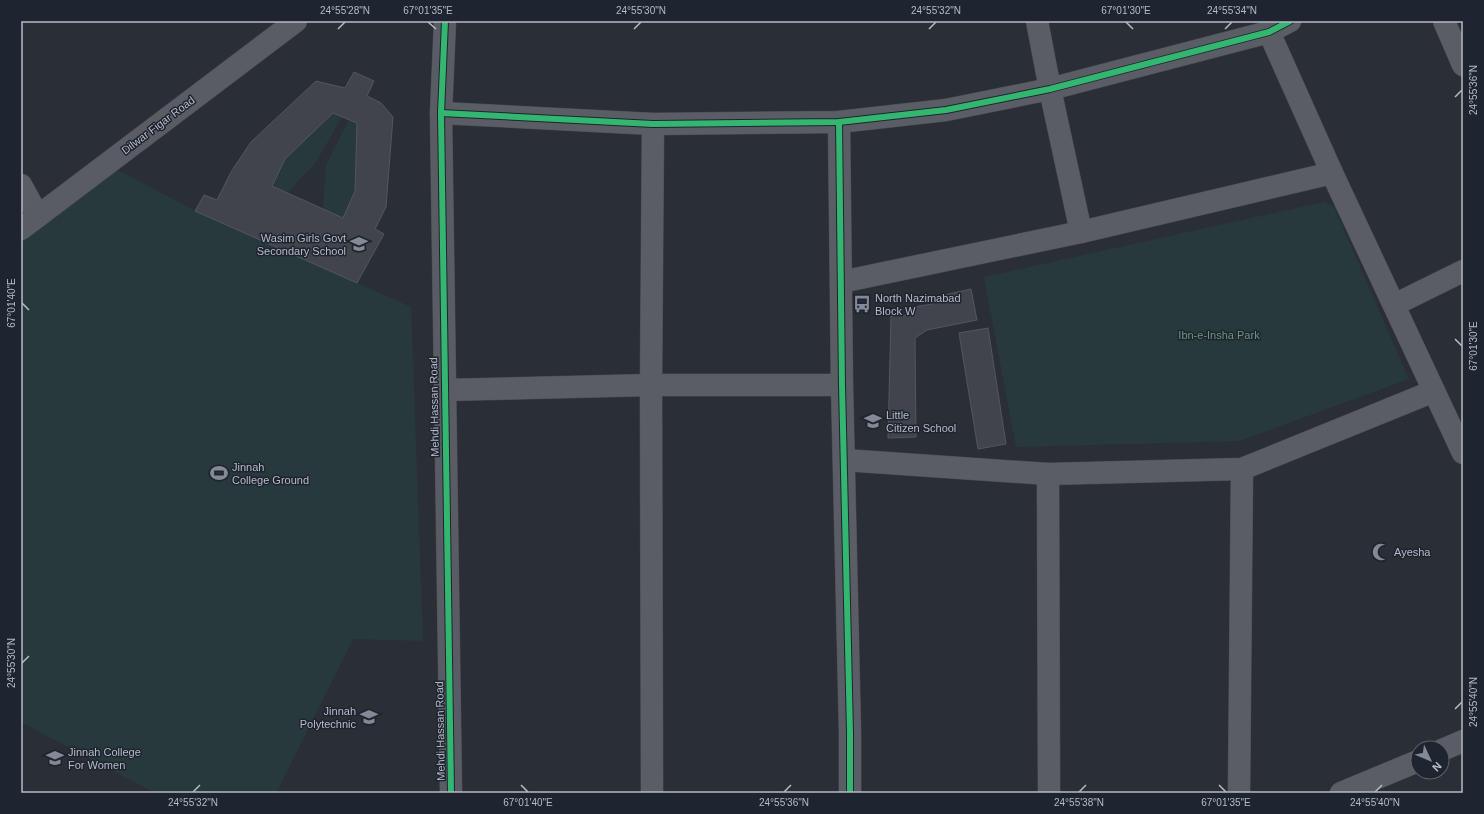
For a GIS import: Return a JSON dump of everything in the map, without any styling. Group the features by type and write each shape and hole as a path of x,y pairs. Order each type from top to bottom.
{"street":[{"name":"Dilwar Figar Road","path":"21,229 296,21"},
{"name":"Mehdi Hassan Road","path":"445,21 441,113 450,793"},
{"path":"1037,21 1081,232"},
{"path":"441,113 654,124 839,122 946,110 1050,89 1269,32 1290,21"},
{"path":"1444,21 1463,66"},
{"path":"1269,32 1332,173 1463,453"},
{"path":"839,122 842,385 850,793"},
{"path":"652,793 651,385 654,124"},
{"path":"841,282 1081,232 1332,173"},
{"path":"21,185 38,216"},
{"path":"1394,305 1463,271"},
{"path":"444,390 651,385 842,385"},
{"path":"844,460 1048,474 1242,469 1434,391"},
{"path":"1239,793 1242,469"},
{"path":"1048,474 1049,793"},
{"path":"1450,747 1463,741"},
{"path":"1341,793 1410,764"}],"green space":[{"path":"333,113 342,117 316,162 287,193 272,186 285,159"},
{"path":"349,120 357,123 355,191 343,218 323,209 326,165"},
{"name":"Jinnah College Ground","path":"107,164 195,211 411,307 423,641 353,639 276,793 155,793 21,722 21,230"},
{"name":"Ibn-e-Insha Park","path":"1324,202 1334,207 1409,379 1239,441 1016,447 984,277"}],"building":[{"path":"354,72 374,81 367,96 381,103 393,117 386,207 375,229 384,234 357,283 195,211 204,195 217,200 231,172 251,142 316,81 345,88","holes":["333,113 357,123 355,191 343,218 272,186 285,159"]},
{"path":"971,289 977,320 927,330 915,338 916,437 888,438 891,316 909,315 908,308 932,304 931,298"},
{"path":"988,328 1006,444 978,449 959,333"}],"cycle path":[{"path":"445,21 441,113 451,793"},
{"path":"441,113 653,124 839,122 946,110 1050,89 1269,32 1290,21"},
{"path":"839,122 842,385 850,793"}],"place":[{"name":"Wasim Girls Govt Secondary School","path":"359,244"},
{"name":"North Nazimabad Block W","path":"862,304"},
{"name":"Little Citizen School","path":"873,421"},
{"name":"Jinnah College Ground","path":"219,473"},
{"name":"Ayesha","path":"1381,552"},
{"name":"Jinnah Polytechnic","path":"369,717"},
{"name":"Jinnah College For Women","path":"55,758"}]}
